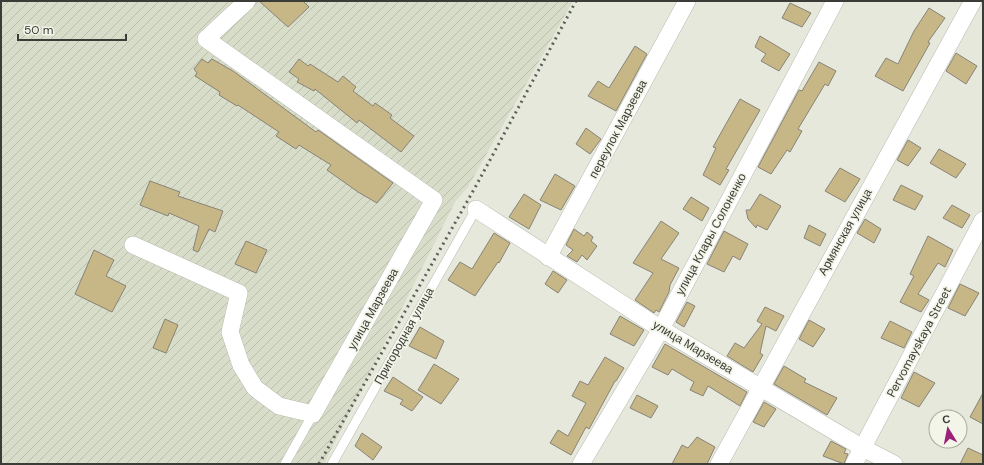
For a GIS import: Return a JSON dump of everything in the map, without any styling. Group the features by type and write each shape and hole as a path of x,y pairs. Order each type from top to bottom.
{"street":[{"name":"улица Марзеева","path":"247,1 206,39 434,200 313,414"},
{"name":"переулок Марзеева","path":"548,257 688,1"},
{"name":"улица Клары Солоненко","path":"581,464 660,329 835,1"},
{"name":"Армянская улица","path":"719,464 973,1"},
{"name":"улица Марзеева","path":"476,208 548,257 660,329 863,448 894,464"},
{"name":"Pervomayskaya Street","path":"854,464 983,220"},
{"path":"133,245 239,293 230,332 245,371 255,388 279,406 313,414"}],"lane":[{"name":"Пригородная улица","path":"332,464 476,208"},
{"path":"285,464 313,414"}],"shaded area":[{"path":"1,1 573,1 468,187 455,202 324,464 1,464"}],"building":[{"path":"259,1 303,1 309,7 288,27"},
{"path":"790,3 811,13 802,27 782,18"},
{"path":"929,8 945,18 928,42 930,43 903,91 875,76 886,58 898,64 914,31"},
{"path":"760,36 790,54 779,71 761,61 766,54 755,47"},
{"path":"635,46 647,54 616,111 588,96 598,81 609,88"},
{"path":"956,53 977,66 966,84 946,71"},
{"path":"202,59 208,63 212,59 233,71 316,132 318,130 393,183 377,203 358,192 327,170 331,165 299,145 296,149 276,136 279,132 238,105 237,106 219,95 220,92 195,76 197,73 194,69"},
{"path":"299,59 308,66 310,64 338,82 343,76 356,87 353,91 373,106 375,103 392,115 390,118 414,136 401,152 359,120 357,123 315,89 314,91 297,82 299,79 289,72"},
{"path":"819,62 836,71 828,86 825,84 798,129 802,131 790,152 787,150 771,174 758,167 799,90 802,91"},
{"path":"740,99 760,110 726,169 729,170 720,185 703,175 716,148 713,147"},
{"path":"586,128 601,139 590,154 576,144"},
{"path":"908,140 921,148 908,166 897,160"},
{"path":"939,149 966,164 956,178 930,163"},
{"path":"840,168 860,179 845,202 825,191"},
{"path":"555,174 575,186 561,210 540,200"},
{"path":"150,181 180,192 178,196 223,211 215,232 209,229 198,252 193,250 199,226 169,213 168,216 140,205"},
{"path":"901,185 923,196 915,210 893,200"},
{"path":"524,194 541,205 529,229 509,217"},
{"path":"760,194 781,206 767,230 757,225 756,228 748,219 746,210 750,210"},
{"path":"691,197 709,208 702,221 683,209"},
{"path":"952,205 970,215 962,228 943,218"},
{"path":"865,219 881,229 874,243 857,233"},
{"path":"661,221 679,233 661,259 679,268 659,312 656,310 654,313 635,300 653,273 633,263"},
{"path":"809,225 826,234 820,246 804,238"},
{"path":"574,229 584,236 587,232 593,237 591,241 597,246 587,260 582,255 577,262 567,256 573,250 566,245"},
{"path":"724,231 748,244 740,260 733,256 724,272 707,264"},
{"path":"494,233 510,243 499,263 498,262 475,296 448,280 460,262 472,269"},
{"path":"928,236 953,250 945,267 938,263 918,294 929,300 921,312 900,302 914,276 910,274"},
{"path":"246,241 267,250 256,273 235,264"},
{"path":"94,250 114,260 106,276 126,286 112,312 75,294"},
{"path":"553,271 567,280 558,293 545,284"},
{"path":"960,284 979,293 965,316 948,308"},
{"path":"687,302 695,306 684,327 676,322"},
{"path":"765,307 784,316 776,331 766,326 760,353 763,355 753,372 727,356 735,343 744,348 762,324 757,321"},
{"path":"620,316 644,330 634,346 610,334"},
{"path":"165,319 178,325 166,353 153,348"},
{"path":"809,320 825,329 813,347 799,339"},
{"path":"890,321 912,332 904,348 881,338"},
{"path":"420,327 444,341 436,359 409,346"},
{"path":"665,344 747,392 740,406 708,386 703,396 690,390 694,382 672,369 668,375 652,367"},
{"path":"605,357 624,368 615,381 589,429 586,427 571,455 550,443 558,430 568,436 586,403 572,396 580,381 588,385"},
{"path":"434,364 459,379 441,404 418,390"},
{"path":"784,366 806,379 804,382 837,398 827,415 774,384"},
{"path":"914,372 935,383 919,407 901,398"},
{"path":"393,377 423,397 412,411 400,404 403,400 384,391"},
{"path":"983,393 983,424 970,417"},
{"path":"637,395 658,406 651,418 630,408"},
{"path":"764,402 776,409 764,427 753,422"},
{"path":"362,433 382,447 373,460 355,446"},
{"path":"697,437 715,447 707,464 672,464 682,445 688,448"},
{"path":"831,441 846,449 844,453 848,454 844,464 823,456"},
{"path":"968,448 983,455 983,464 960,464"}],"railway":[{"path":"319,464 477,184 576,1"}]}
